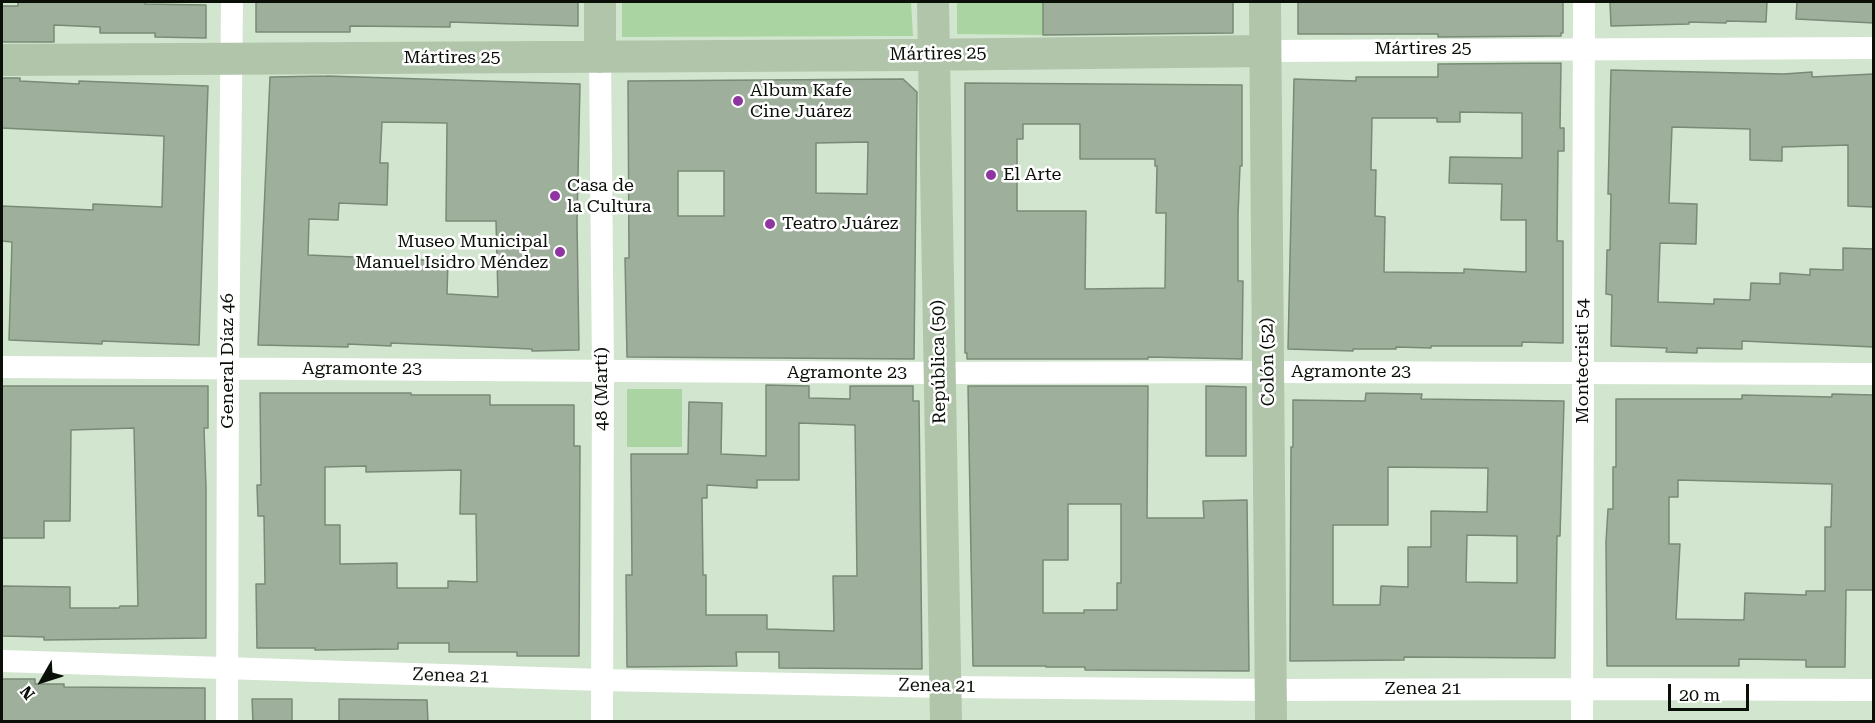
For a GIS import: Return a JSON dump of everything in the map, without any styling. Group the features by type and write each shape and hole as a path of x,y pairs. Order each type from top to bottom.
{"main road":[{"path":"600,2 600,57"},
{"name":"República (50)","path":"933,2 946,722"},
{"name":"Colón (52)","path":"1265,2 1271,722"},
{"name":"Mártires 25","path":"2,60 1265,51"}],"street":[{"name":"General Díaz 46","path":"227,722 232,2"},
{"name":"Montecristi 54","path":"1582,722 1584,2"},
{"name":"Mártires 25","path":"1265,51 1874,48"},
{"name":"48 (Martí)","path":"600,57 603,371 602,722"},
{"name":"Agramonte 23","path":"2,367 940,373 1874,374"},
{"name":"Zenea 21","path":"2,661 602,680 946,687 1271,690 1582,688 1874,690"}],"green space":[{"path":"622,2 911,2 913,36 622,37"},
{"path":"957,2 1043,2 1043,35 957,34"},
{"path":"627,389 682,389 682,447 627,447"}],"building":[{"path":"18,2 145,2 145,4 206,5 206,38 155,37 155,33 100,33 100,27 54,25 54,42 2,42 2,6 18,6"},
{"path":"256,2 578,2 578,26 450,22 450,27 350,26 350,32 256,32"},
{"path":"1043,2 1233,2 1233,33 1043,35"},
{"path":"1298,2 1563,2 1563,33 1561,36 1438,37 1438,34 1298,34"},
{"path":"1610,2 1767,2 1766,22 1727,21 1726,23 1689,22 1689,24 1611,26"},
{"path":"1797,2 1874,2 1874,23 1796,19"},
{"path":"1561,63 1560,128 1564,128 1564,151 1558,151 1557,241 1563,241 1563,343 1522,342 1522,346 1396,347 1396,349 1353,349 1353,351 1288,349 1294,79 1356,81 1356,77 1438,77 1438,64","holes":["1460,112 1522,113 1522,158 1450,157 1449,183 1502,184 1501,220 1526,220 1526,272 1464,269 1464,273 1384,272 1385,217 1375,216 1376,170 1371,170 1372,118 1437,118 1437,122 1460,122"]},
{"path":"1611,70 1784,74 1812,72 1812,77 1874,74 1874,207 1848,206 1848,145 1782,147 1782,161 1750,160 1750,129 1672,127 1669,203 1697,204 1696,244 1660,243 1658,302 1714,304 1714,299 1750,300 1751,283 1780,284 1780,273 1810,275 1810,269 1843,270 1843,248 1874,249 1874,347 1742,341 1742,349 1697,348 1697,353 1666,352 1667,348 1611,346 1612,295 1606,294 1607,250 1610,250 1611,194 1608,194"},
{"path":"327,76 580,84 577,222 579,350 532,351 532,349 391,343 391,346 348,344 348,347 258,345 270,77","holes":["382,122 447,123 446,221 496,221 498,297 447,294 448,261 308,255 309,219 338,220 339,203 387,205 388,163 380,163"]},
{"path":"2,78 79,84 79,81 208,86 199,345 9,340 12,242 2,241 2,206 93,210 93,204 162,207 164,136 2,128"},
{"path":"903,79 917,92 914,359 627,357 625,258 629,258 628,81","holes":["868,142 867,194 816,193 816,143","678,171 724,171 724,216 678,216"]},
{"path":"965,83 1242,85 1238,281 1243,281 1242,359 1148,357 1148,359 967,359 967,353 965,353","holes":["1023,124 1080,124 1080,159 1155,159 1155,166 1157,166 1156,213 1166,213 1165,288 1085,289 1086,211 1017,211 1017,139 1023,139"]},
{"path":"766,385 809,386 809,398 850,399 850,386 913,386 913,401 919,401 922,669 779,668 779,652 736,652 737,666 627,667 626,575 632,575 631,454 688,454 689,402 722,403 721,454 766,456","holes":["799,423 855,425 857,576 833,576 834,631 767,629 767,615 706,615 702,498 707,498 707,485 757,488 757,480 799,480"]},
{"path":"2,386 208,386 208,428 204,428 206,638 44,640 44,637 2,636 2,586 70,587 70,608 138,606 134,428 71,430 70,521 44,521 44,538 2,538"},
{"path":"968,386 1148,386 1147,518 1204,518 1203,501 1247,500 1249,671 1085,670 1085,667 973,666","holes":["1068,504 1121,504 1121,583 1117,583 1117,610 1043,613 1043,560 1068,560"]},
{"path":"1206,386 1246,387 1246,456 1206,456"},
{"path":"260,393 490,395 490,405 574,405 574,446 580,446 579,656 517,656 517,652 449,652 449,643 398,643 398,649 257,648 256,584 265,584 264,516 258,516 257,485 261,485","holes":["366,466 366,472 461,470 460,514 476,514 477,582 448,581 448,588 397,588 397,563 340,564 340,525 325,525 325,467"]},
{"path":"1366,393 1422,394 1421,399 1564,401 1560,536 1557,536 1555,658 1404,657 1404,660 1290,661 1293,400 1365,401","holes":["1388,467 1488,468 1487,512 1431,511 1431,547 1408,547 1408,587 1381,586 1380,605 1333,605 1333,525 1388,525","1467,535 1517,536 1517,583 1466,582"]},
{"path":"1832,394 1874,395 1874,590 1846,590 1845,667 1806,667 1806,660 1739,659 1739,666 1607,666 1606,542 1608,509 1613,509 1613,467 1616,467 1616,399 1742,399 1742,395 1832,397","holes":["1678,480 1832,484 1831,527 1825,527 1825,591 1806,591 1806,595 1745,593 1744,620 1676,619 1680,544 1669,544 1669,497 1678,497"]},
{"path":"2,679 35,679 35,684 64,684 64,687 205,688 205,722 2,722"},
{"path":"252,699 292,699 292,722 253,722"},
{"path":"339,699 427,700 428,722 339,722"}],"place":[{"name":"Album Kafe Cine Juárez","path":"738,101"},
{"name":"El Arte","path":"991,175"},
{"name":"Casa de la Cultura","path":"555,196"},
{"name":"Teatro Juárez","path":"770,224"},
{"name":"Museo Municipal Manuel Isidro Méndez","path":"560,252"}]}
